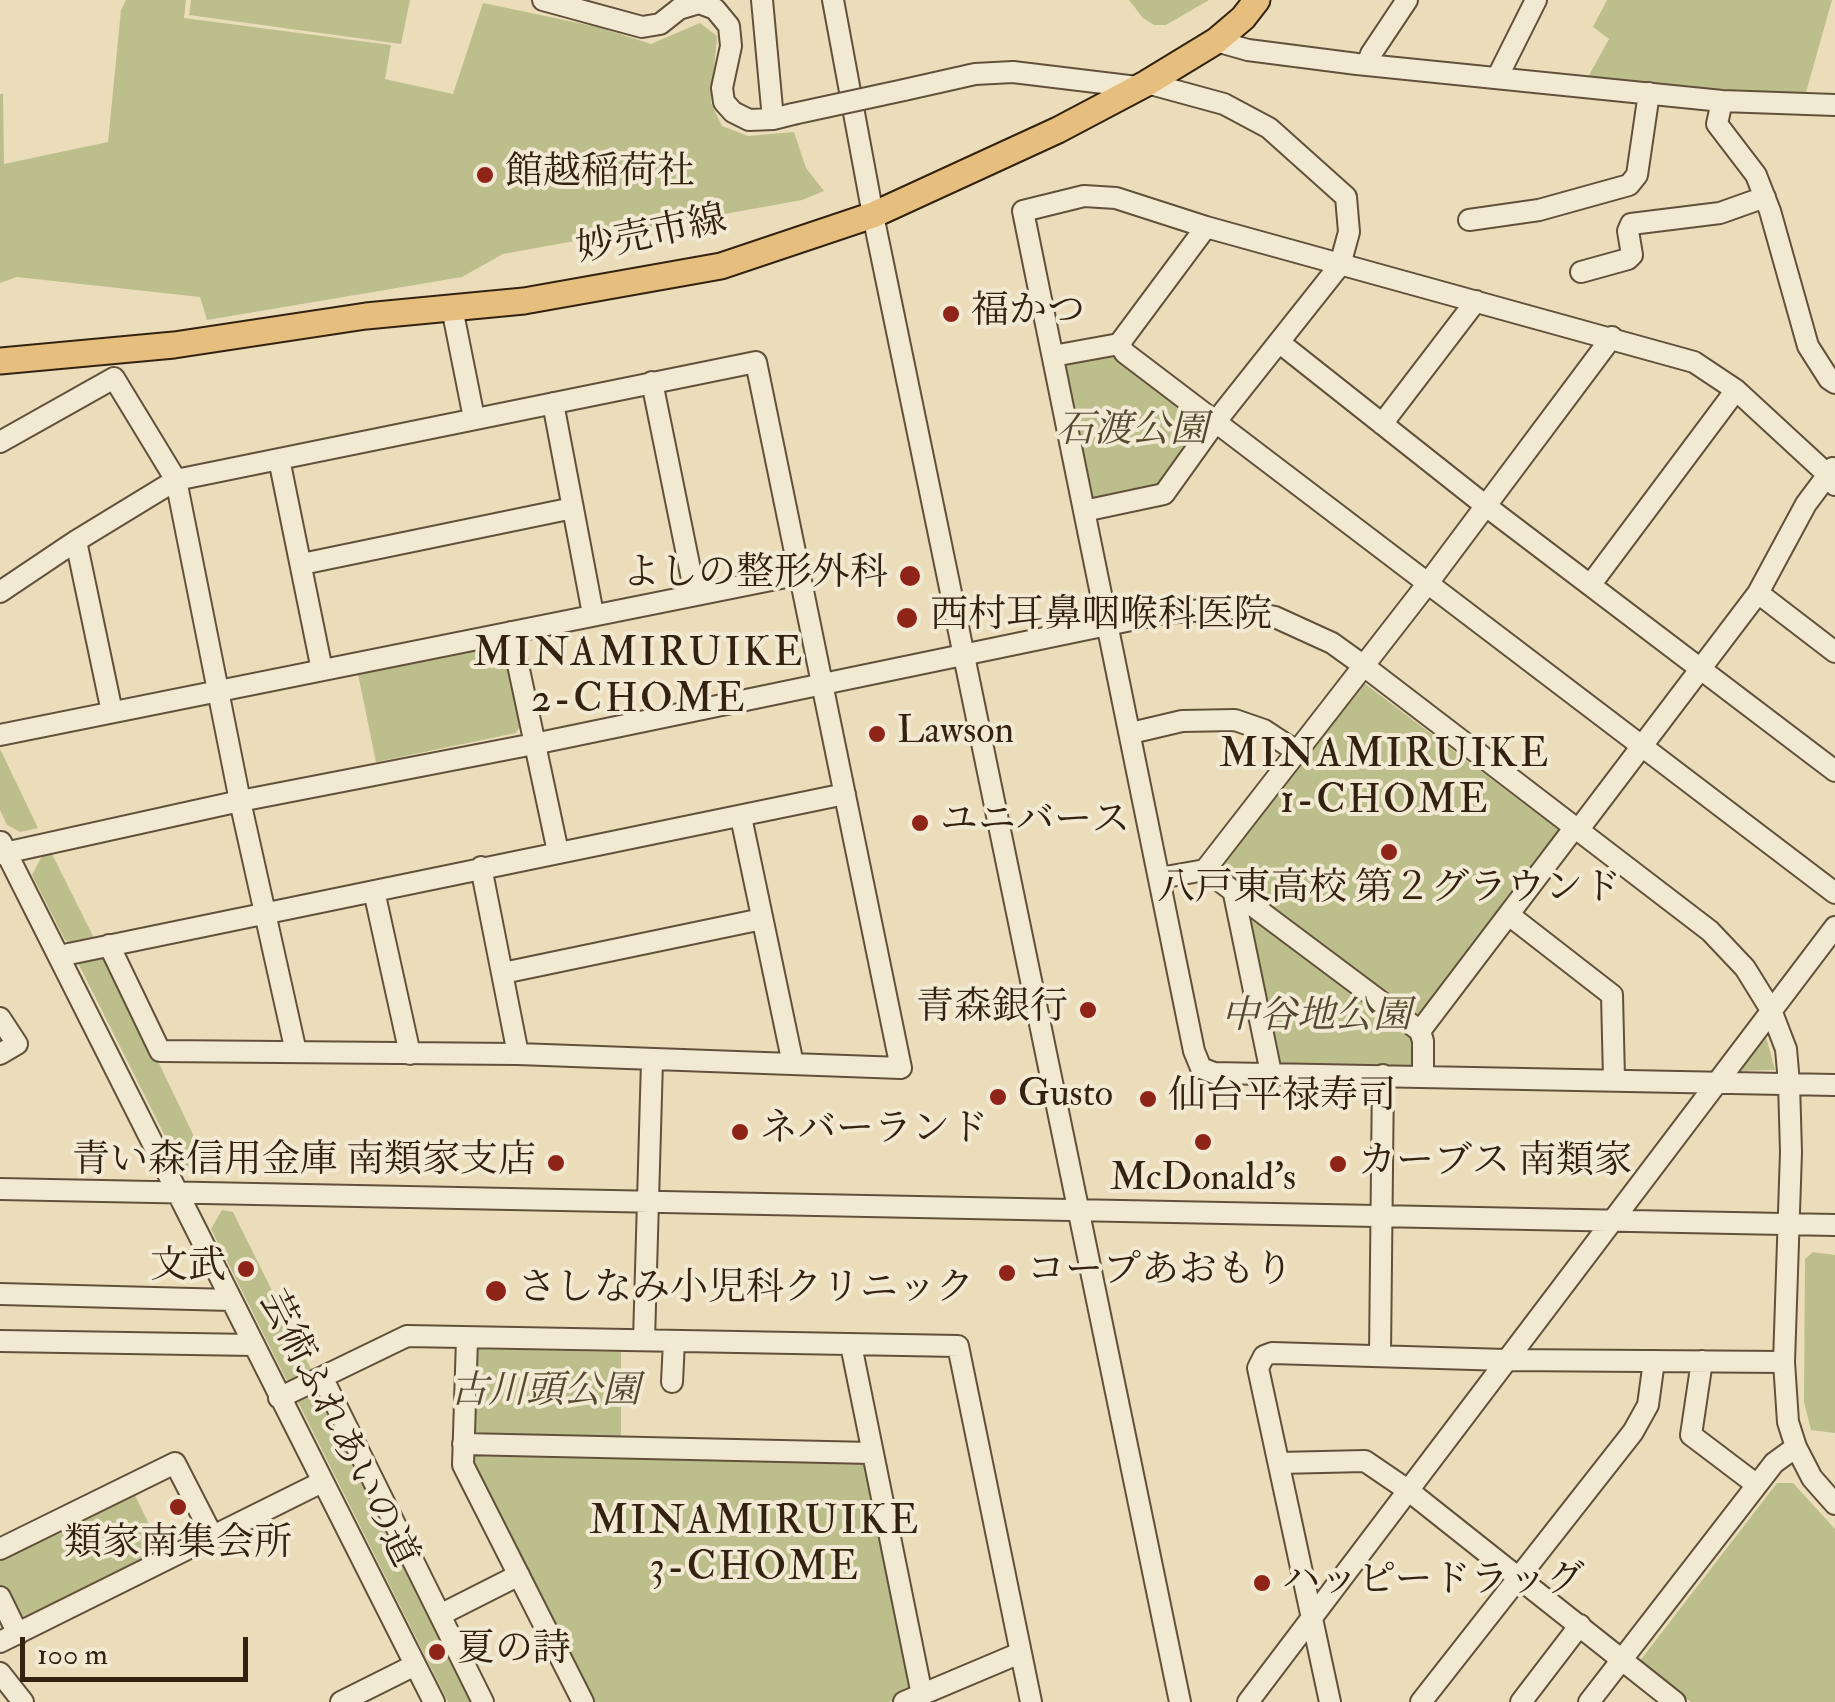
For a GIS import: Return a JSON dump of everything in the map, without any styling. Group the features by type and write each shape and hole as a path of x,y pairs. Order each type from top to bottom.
{"main road":[{"name":"妙売市線","path":"0,361 174,345 366,316 524,300 721,266 873,214 1058,130 1216,41 1257,0"}],"street":[{"path":"543,0 642,27 660,24 679,10 699,3 715,10 729,26 731,46 722,88 724,102 749,120 783,117 975,74 1054,74 1142,85 1224,104 1270,128 1338,188 1346,197 1349,232 1340,265 1217,420 1164,494 1084,511"},
{"path":"762,0 783,117"},
{"path":"833,0 873,214 1180,1702"},
{"path":"1368,65 1407,0"},
{"path":"1497,78 1536,0"},
{"path":"1216,41 1248,50 1368,65 1722,101 1835,105"},
{"path":"1468,220 1539,210 1629,184 1637,174 1649,94"},
{"path":"1722,101 1718,124 1756,174 1808,346 1829,380 1835,383"},
{"path":"1420,1031 1758,593 1832,475 1736,390 1694,362 1206,227 1116,198 1084,196 1023,211 1194,1051 1201,1068 1214,1073 1835,1085"},
{"path":"1582,272 1628,259 1632,255 1628,230 1631,224 1720,213 1765,197"},
{"path":"1054,356 1118,344 1206,227"},
{"path":"1382,424 1476,301"},
{"path":"452,308 474,418"},
{"path":"1160,878 1205,870 1428,583 1612,337"},
{"path":"1118,344 1835,892"},
{"path":"1280,344 1835,771"},
{"path":"0,592 176,480 756,362 902,1068 518,1054 160,1051 109,945"},
{"path":"0,442 114,378 176,480 240,801 296,1052"},
{"path":"652,382 695,594"},
{"path":"1590,584 1736,390"},
{"path":"552,402 593,614"},
{"path":"278,459 322,670"},
{"path":"302,564 573,508"},
{"path":"76,541 112,712"},
{"path":"0,734 802,574"},
{"path":"1758,593 1835,652"},
{"path":"2,849 534,744 1165,612 1230,608 1275,616 1332,642 1710,931 1744,968 1771,1010 1786,1049 1790,1083 1784,1362 1788,1422 1812,1478 1835,1504"},
{"path":"511,632 558,852"},
{"path":"1131,732 1182,721 1235,720 1264,730 1296,751"},
{"path":"59,956 846,794"},
{"path":"741,817 793,1064"},
{"name":"芸術ふれあいの道","path":"2,849 434,1702"},
{"path":"480,867 518,1054"},
{"path":"1205,870 1420,1031 1424,1041 1423,1076"},
{"path":"374,891 410,1054"},
{"path":"1234,894 1271,1073"},
{"path":"1509,915 1612,995 1614,1079"},
{"path":"503,973 762,919"},
{"path":"1248,1702 1835,928"},
{"path":"0,1018 16,1044 0,1054"},
{"path":"644,1340 652,1061"},
{"path":"1380,1355 1383,1075"},
{"path":"0,1189 1835,1225"},
{"path":"0,1294 231,1300"},
{"path":"279,1398 407,1336 958,1346 1031,1702"},
{"path":"467,1339 463,1464 583,1702"},
{"path":"0,1341 254,1345"},
{"path":"672,1382 674,1341"},
{"path":"851,1345 913,1698 1020,1654"},
{"path":"1330,1702 1258,1368 1264,1356 1272,1353 1784,1362"},
{"path":"1421,1702 1633,1432 1648,1405 1654,1361"},
{"path":"1702,1361 1691,1435 1756,1485"},
{"path":"323,1379 483,1702"},
{"path":"463,1444 872,1453"},
{"path":"1589,1702 1774,1462 1796,1448"},
{"path":"1278,1464 1365,1461 1520,1577 1676,1702"},
{"path":"0,1549 175,1463 213,1537"},
{"path":"0,1597 9,1638 322,1482"},
{"path":"440,1615 519,1575"},
{"path":"1521,1702 1580,1625"},
{"path":"341,1702 415,1664"},
{"path":"0,1673 23,1702"}],"green space":[{"path":"126,0 186,0 184,18 391,45 385,79 453,94 483,3 598,27 651,44 700,23 717,36 711,103 722,126 748,136 794,132 806,168 824,191 802,200 503,254 462,277 207,320 200,297 17,277 0,283 0,94 4,164 108,142 121,10"},
{"path":"191,0 410,0 401,44 189,15"},
{"path":"1129,0 1209,0 1166,25 1154,25"},
{"path":"1607,0 1832,0 1805,96 1776,97 1588,77 1609,39 1593,27"},
{"name":"石渡公園","path":"1114,352 1205,424 1161,486 1098,500 1090,495 1064,367 1069,360"},
{"path":"498,645 504,648 520,726 516,733 376,762 358,674"},
{"name":"八戸東高校 第２グラウンド","path":"1360,680 1564,834 1417,1023 1214,870"},
{"path":"0,749 38,828 20,832 7,825 0,810"},
{"path":"52,854 95,940 72,945 65,940 32,875 42,856"},
{"name":"中谷地公園","path":"1256,916 1413,1036 1416,1063 1410,1067 1282,1065 1276,1058 1248,921"},
{"path":"100,953 106,957 212,1174 194,1176 180,1166 76,959"},
{"path":"1765,1033 1775,1070 1736,1071"},
{"path":"222,1210 233,1212 314,1375 294,1385 287,1381 211,1229"},
{"path":"1813,1252 1835,1255 1835,1433 1811,1430 1804,1402 1805,1259"},
{"name":"古川頭公園","path":"475,1349 621,1352 621,1440 475,1439 469,1433"},
{"path":"317,1389 323,1393 477,1702 448,1702 297,1400"},
{"path":"473,1452 861,1459 868,1464 911,1693 889,1702 592,1702 469,1459"},
{"path":"1777,1483 1793,1483 1835,1529 1835,1702 1691,1702 1639,1662"},
{"path":"132,1489 164,1555 21,1628 0,1587 0,1554"}],"place":[{"name":"館越稲荷社","path":"485,175"},
{"name":"福かつ","path":"951,314"},
{"name":"よしの整形外科","path":"910,576"},
{"name":"西村耳鼻咽喉科医院","path":"907,618"},
{"name":"Lawson","path":"877,734"},
{"name":"ユニバース","path":"920,823"},
{"name":"八戸東高校 第２グラウンド","path":"1389,852"},
{"name":"青森銀行","path":"1088,1010"},
{"name":"Gusto","path":"998,1097"},
{"name":"仙台平禄寿司","path":"1148,1099"},
{"name":"ネバーランド","path":"740,1132"},
{"name":"McDonald's","path":"1203,1142"},
{"name":"青い森信用金庫 南類家支店","path":"556,1163"},
{"name":"カーブス 南類家","path":"1338,1164"},
{"name":"文武","path":"246,1269"},
{"name":"コープあおもり","path":"1007,1273"},
{"name":"さしなみ小児科クリニック","path":"496,1291"},
{"name":"類家南集会所","path":"178,1507"},
{"name":"ハッピードラッグ","path":"1262,1583"},
{"name":"夏の詩","path":"437,1652"}],"district":[{"name":"MINAMIRUIKE 2-CHOME","path":"639,679"},
{"name":"MINAMIRUIKE 1-CHOME","path":"1385,780"},
{"name":"MINAMIRUIKE 3-CHOME","path":"755,1547"}]}
